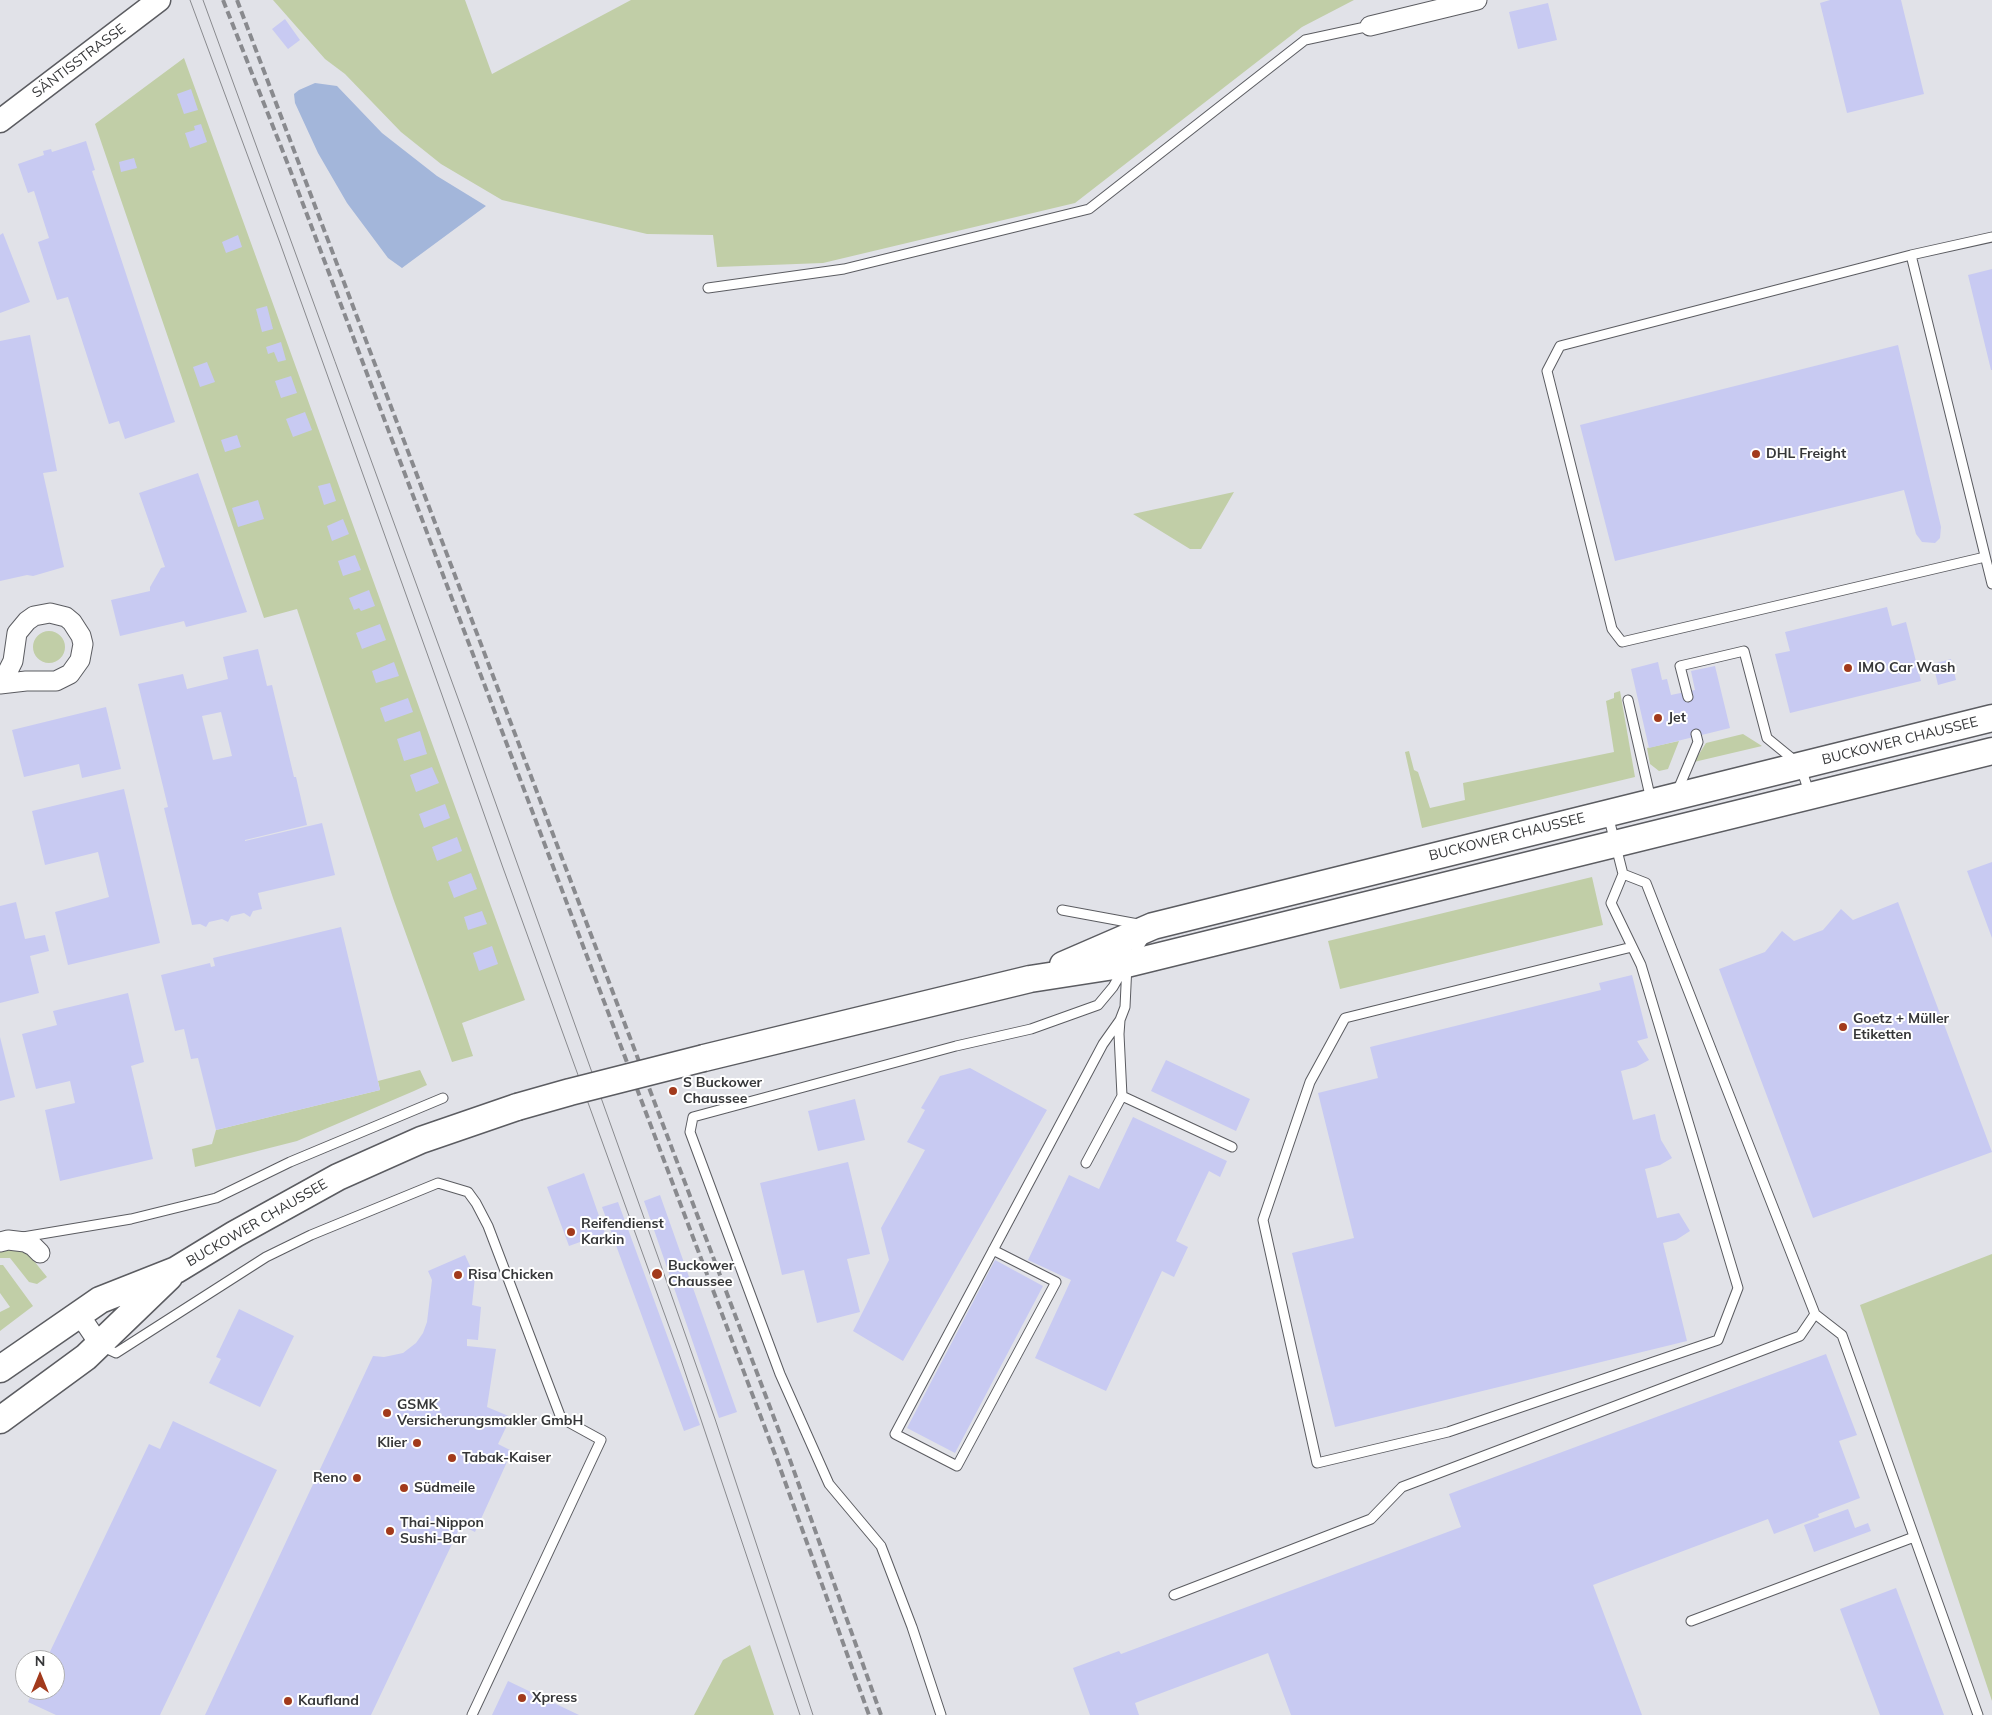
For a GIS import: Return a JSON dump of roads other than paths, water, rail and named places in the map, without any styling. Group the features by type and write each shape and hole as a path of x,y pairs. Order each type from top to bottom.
{"main road":[{"name":"BUCKOWER CHAUSSEE","path":"0,1369 100,1300 176,1270 235,1234 338,1177 421,1140 517,1107 704,1058 1030,979 1127,964 1417,876 1607,813 1992,718"},
{"name":"BUCKOWER CHAUSSEE","path":"1030,979 1153,926 1417,876 1615,843 1992,751"},
{"name":"BUCKOWER CHAUSSEE","path":"0,1420 108,1349 176,1270"}],"street":[{"name":"SÄNTISSTRASSE","path":"2,116 159,0"},
{"path":"1370,26 1477,0"},
{"path":"50,613 66,617 72,622 81,636 83,644 80,660 70,674 56,681 1,684 13,661 17,634 27,621 34,616 50,613"},
{"path":"4,1241 25,1242 33,1246 40,1254"},
{"path":"79,1314 108,1349"}],"lane":[{"path":"708,288 844,269 1088,209 1305,40 1370,26"},
{"path":"1985,557 1622,642 1612,629 1547,371 1560,346 1911,255 1992,237"},
{"path":"1911,255 1992,584"},
{"path":"1688,697 1680,666 1744,651 1767,738 1800,765 1810,795"},
{"path":"1628,700 1664,799"},
{"path":"1664,799 1698,742 1696,734"},
{"path":"1607,813 1623,874 1611,904 1641,965 1738,1288 1718,1340 1448,1432 1317,1463 1263,1220 1310,1082 1345,1018 1632,947"},
{"path":"1623,874 1646,883 1815,1314 1842,1335 1978,1715"},
{"path":"940,1715 912,1627 881,1546 829,1484 780,1374 690,1132 693,1117 956,1046 1032,1028 1098,1005 1113,987 1153,926 1062,910"},
{"path":"993,1250 1056,1282 957,1466 895,1434 993,1250 1103,1044 1120,1020 1125,1007 1127,964"},
{"path":"1086,1163 1122,1096 1120,1020"},
{"path":"1122,1096 1232,1147"},
{"path":"4,1241 131,1218 216,1198 290,1162 443,1098"},
{"path":"108,1349 266,1257 312,1235 438,1183 468,1192 488,1226 561,1418 601,1440 472,1715"},
{"path":"1174,1595 1371,1519 1402,1488 1800,1336 1815,1314"},
{"path":"1691,1621 1914,1537"}],"water":[{"path":"315,83 337,86 382,133 437,176 486,206 402,268 388,258 347,203 318,153 295,103 294,94"}],"tram line":[{"path":"190,0 280,243 679,1354 800,1715"},
{"path":"203,0 467,723 658,1257 715,1419 813,1715"}],"railway":[{"path":"223,0 289,167 779,1465 869,1715"},
{"path":"237,0 790,1460 881,1715"}],"place":[{"name":"DHL Freight","path":"1756,454"},
{"name":"IMO Car Wash","path":"1848,668"},
{"name":"Jet","path":"1658,718"},
{"name":"Goetz + Müller Etiketten","path":"1843,1027"},
{"name":"S Buckower Chaussee","path":"673,1091"},
{"name":"Reifendienst Karkin","path":"571,1232"},
{"name":"Buckower Chaussee","path":"657,1274"},
{"name":"Risa Chicken","path":"458,1275"},
{"name":"GSMK Versicherungsmakler GmbH","path":"387,1413"},
{"name":"Klier","path":"417,1443"},
{"name":"Tabak-Kaiser","path":"452,1458"},
{"name":"Reno","path":"357,1478"},
{"name":"Südmeile","path":"404,1488"},
{"name":"Thai-Nippon Sushi-Bar","path":"390,1531"},
{"name":"Xpress","path":"522,1698"},
{"name":"Kaufland","path":"288,1701"}]}
